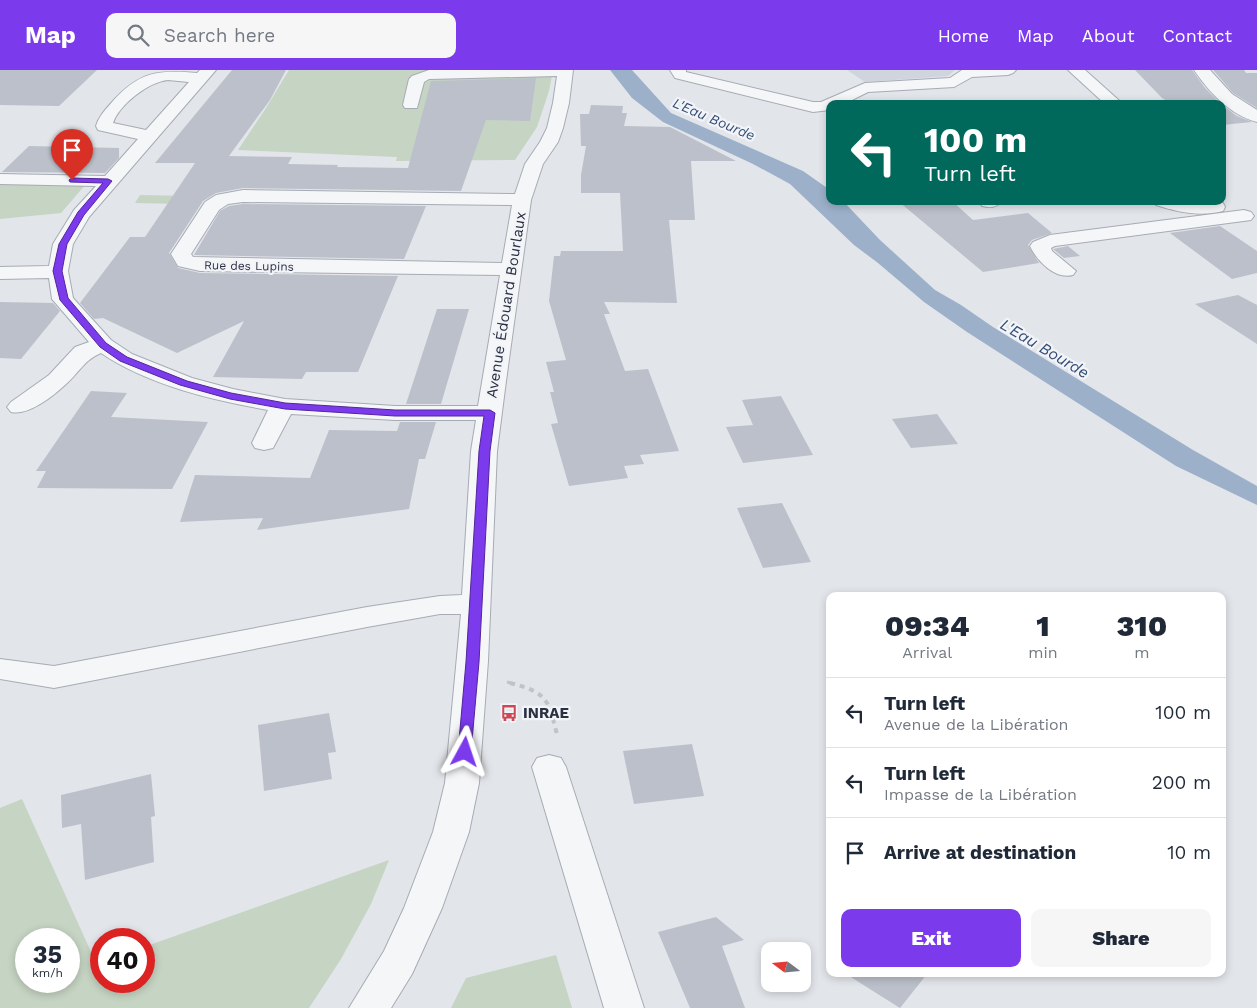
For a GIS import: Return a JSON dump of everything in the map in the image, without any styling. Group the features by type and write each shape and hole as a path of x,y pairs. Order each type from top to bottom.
{"street":[{"path":"678,70 680,75 813,107 826,105"},
{"path":"839,100 865,88 954,82 968,74 1008,70"},
{"path":"1076,70 1110,100"},
{"path":"1202,70 1216,90 1257,117"},
{"path":"411,105 417,79 426,75 440,73 565,71"},
{"name":"Avenue Édouard Bourlaux","path":"369,1008 398,962 423,908 451,832 462,783 471,681 484,451 522,200 534,164 549,142 555,128 561,103 565,71"},
{"path":"204,74 81,214 63,244 58,271 63,299 103,345 124,359 184,383 230,396 285,406 395,413 490,413"},
{"path":"150,136 104,126 106,119 138,86 150,79 204,74"},
{"path":"0,180 108,181"},
{"name":"Rue des Lupins","path":"512,268 200,265 185,262 181,254 212,206 223,199 243,196 522,200"},
{"path":"1176,205 1185,208 1206,208 1239,212"},
{"path":"1066,272 1044,254 1040,246 1050,241 1239,212"},
{"path":"0,273 58,271"},
{"path":"19,407 56,380 83,352 103,345"},
{"path":"264,443 276,416 285,406"},
{"path":"0,669 54,677 367,617 440,605 476,604"},
{"path":"549,767 624,1008"}],"path":[{"path":"471,681 501,680 537,690 544,695 560,746 549,767"}],"shaded area":[{"path":"847,70 955,70 948,76 865,82"}],"green space":[{"path":"289,70 553,70 549,91 537,127 515,160 396,161 397,157 238,150"},
{"path":"0,184 86,184 61,213 0,219"},
{"path":"140,195 189,196 183,204 135,203"},
{"path":"22,799 90,950 90,993 155,993 155,943 389,860 371,904 341,959 309,1008 0,1008 0,808"},
{"path":"556,955 572,1008 451,1008 466,978"}],"water":[{"path":"610,70 632,70 671,113 803,171 826,187 826,205 847,205 880,240 935,290 1193,450 1257,486 1257,505 1176,466 967,332 924,302 854,245 790,184 753,164 663,122 632,98"}],"building":[{"path":"0,70 97,70 59,106 0,105"},
{"path":"232,70 286,70 270,100 229,156 292,157 288,164 338,165 337,167 408,168 431,81 536,78 530,121 486,120 461,191 243,188 216,193 203,201 169,253 178,268 200,273 398,276 358,372 306,372 302,379 213,377 244,321 177,353 103,318 94,319 80,303 130,237 145,237 195,163 155,163"},
{"path":"1135,70 1192,70 1205,88 1217,100 1165,100"},
{"path":"1213,70 1244,70 1246,73 1257,73 1257,108 1233,93"},
{"path":"591,105 623,106 622,113 627,113 624,126 670,127 736,161 691,161 695,220 669,220 677,303 604,302 610,314 604,314 625,371 648,369 679,451 640,455 644,464 624,466 628,478 569,486 551,424 558,423 550,392 554,392 546,362 566,360 549,301 554,256 560,256 561,251 623,251 620,193 581,193 581,175 586,146 581,146 580,114 589,114"},
{"path":"1226,108 1237,116 1252,122 1226,125"},
{"path":"29,146 119,148 119,158 105,173 2,172"},
{"path":"243,204 426,206 404,259 194,255 220,211 229,206"},
{"path":"903,205 956,205 973,220 1028,213 1052,233 1032,240 1028,245 1039,263 983,272"},
{"path":"1220,226 1257,251 1257,273 1232,279 1170,233"},
{"path":"1068,246 1080,256 1064,258 1053,249"},
{"path":"1238,295 1257,305 1257,344 1195,304"},
{"path":"0,302 53,303 60,311 21,359 0,358"},
{"path":"437,309 469,309 441,404 406,404"},
{"path":"91,391 127,393 111,417 208,422 172,489 37,488 46,471 36,471"},
{"path":"781,396 813,455 743,463 726,427 753,425 742,400"},
{"path":"937,414 958,444 911,448 892,419"},
{"path":"400,422 436,422 425,459 419,459 409,509 257,530 263,518 180,522 195,475 310,478 329,430 397,431"},
{"path":"782,503 811,562 763,568 737,508"},
{"path":"329,713 336,752 328,753 332,779 264,791 258,725"},
{"path":"692,744 704,796 634,804 623,751"},
{"path":"151,774 155,816 151,817 154,862 85,880 81,824 62,828 61,795"},
{"path":"716,917 744,940 722,946 745,1008 690,1008 658,932"},
{"path":"851,977 925,977 900,1008"}],"place":[{"name":"INRAE","path":"509,713"}],"route":[{"path":"72,180 108,181 81,214 63,244 58,271 63,299 103,345 124,359 184,383 230,396 285,406 395,413 490,413 484,451 473,662 465,752"}],"water label":[{"name":"L'Eau Bourde","path":"714,119"},
{"name":"L'Eau Bourde","path":"1045,348"}]}
